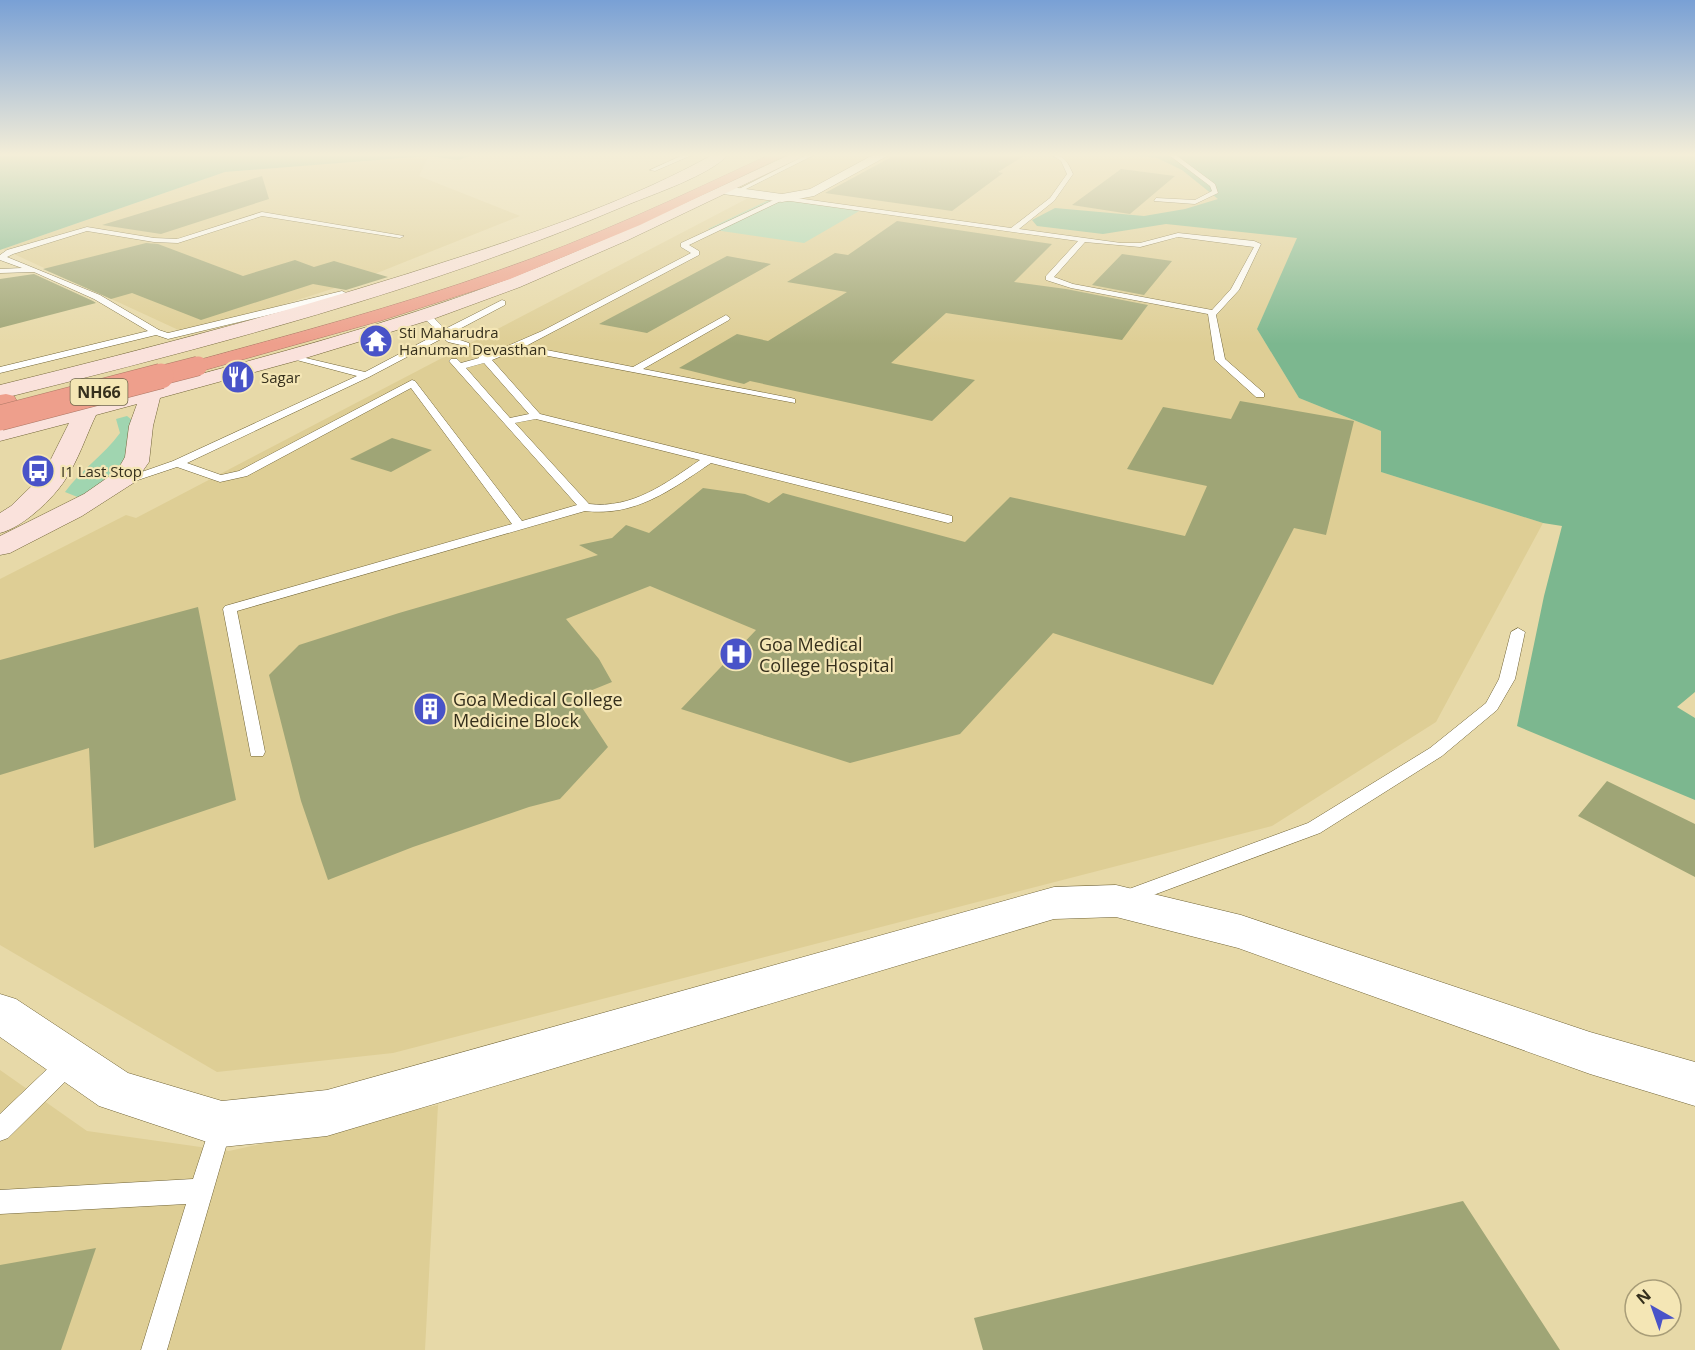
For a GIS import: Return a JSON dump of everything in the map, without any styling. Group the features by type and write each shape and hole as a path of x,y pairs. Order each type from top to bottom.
{"highway":[{"name":"NH66","path":"193,361 491,266 612,218"},
{"name":"NH66","path":"2,403 425,308 591,241 642,218"}],"street":[{"path":"2,403 64,376 128,361 317,304 416,278 537,237 582,218"},
{"path":"0,434 292,356 425,308 525,279 669,218"},
{"path":"6,536 117,484 129,475 137,460 141,427 150,395 128,361"},
{"path":"64,376 86,412"},
{"path":"6,536 20,512 54,478 86,412"},
{"path":"0,1013 116,1091 222,1124 327,1113 1054,903 1116,901 1241,932 1590,1053 1695,1084"}],"lane":[{"path":"250,218 178,241 154,240 87,229 10,252 1,258 98,297 156,332 172,336 317,304 342,293"},
{"path":"287,218 400,236"},
{"path":"585,507 456,363 518,347 696,253 684,245 741,218"},
{"path":"921,218 1081,242 1140,245 1168,236 1191,235 1254,243 1258,246 1235,290 1212,315 1220,360 1260,395"},
{"path":"1011,231 1030,218"},
{"path":"1081,242 1049,278 1071,286 1214,313"},
{"path":"0,271 35,270"},
{"path":"117,484 177,463 366,375 448,341 502,303"},
{"path":"425,308 448,341 466,345"},
{"path":"634,370 726,318"},
{"path":"0,370 156,332"},
{"path":"518,347 791,401"},
{"path":"292,356 366,375"},
{"path":"483,357 536,416"},
{"path":"177,463 220,479 243,474 412,384 520,527"},
{"path":"509,421 536,416 948,519"},
{"path":"257,752 230,609 585,507 601,511 624,508 643,501 709,459"},
{"path":"1116,901 1314,828 1436,752 1492,706 1507,679 1518,632"},
{"path":"0,1130 72,1061"},
{"path":"154,1350 222,1124"},
{"path":"0,1202 202,1191"}],"shaded area":[{"path":"92,218 515,218 357,281 222,324 185,333 3,249"},
{"name":"Goa Medical College Hospital","path":"710,218 1271,218 1298,238 1257,329 1299,398 1381,431 1381,472 1543,523 1436,722 1272,826 393,1053 217,1072 0,945 0,579 126,515 136,518"},
{"path":"0,1070 87,1131 229,1151 438,1105 425,1350 0,1350"}],"green space":[{"path":"0,218 92,218 0,250"},
{"path":"731,218 847,218 804,243 708,229"},
{"path":"1036,218 1695,218 1695,692 1677,707 1695,718 1695,800 1517,726 1544,596 1562,526 1543,523 1381,472 1381,431 1299,398 1257,329 1297,238 1166,224 1103,234 1037,226 1032,220"},
{"path":"127,416 132,420 138,458 144,471 132,481 80,498 65,492 120,433 116,419"}],"building":[{"path":"125,218 210,218 161,234 102,225"},
{"path":"897,221 1052,244 1014,282 1066,289 1148,305 1122,340 946,313 891,363 975,380 932,421 750,381 744,384 679,368 737,334 768,341 847,292 787,282 835,253 848,255"},
{"path":"146,243 158,244 243,276 295,260 314,267 334,261 388,277 346,290 313,284 201,320 132,293 111,299 43,269"},
{"path":"1122,254 1172,261 1144,295 1092,285"},
{"path":"727,256 771,264 647,333 599,324"},
{"path":"34,274 96,303 0,328 0,279"},
{"path":"1240,401 1354,421 1326,535 1294,528 1213,685 1053,633 960,734 850,763 681,709 756,630 650,586 566,619 599,659 612,682 575,697 608,747 560,799 529,807 413,847 328,880 301,801 269,675 299,645 399,613 598,555 579,545 612,538 626,525 649,533 703,488 745,494 769,503 783,493 965,542 1010,497 1185,536 1207,486 1127,469 1163,407 1231,419"},
{"path":"392,438 432,450 391,472 350,459"},
{"path":"198,607 236,800 94,848 89,748 0,775 0,660"},
{"path":"1607,781 1695,824 1695,877 1578,816"},
{"path":"1463,1201 1560,1350 983,1350 974,1318"},
{"path":"96,1248 61,1350 0,1350 0,1265"}],"place":[{"name":"Sti Maharudra Hanuman Devasthan","path":"376,341"},
{"name":"Sagar","path":"238,377"},
{"name":"I1 Last Stop","path":"38,471"},
{"name":"Goa Medical College Hospital","path":"736,654"},
{"name":"Goa Medical College Medicine Block","path":"430,709"}]}
